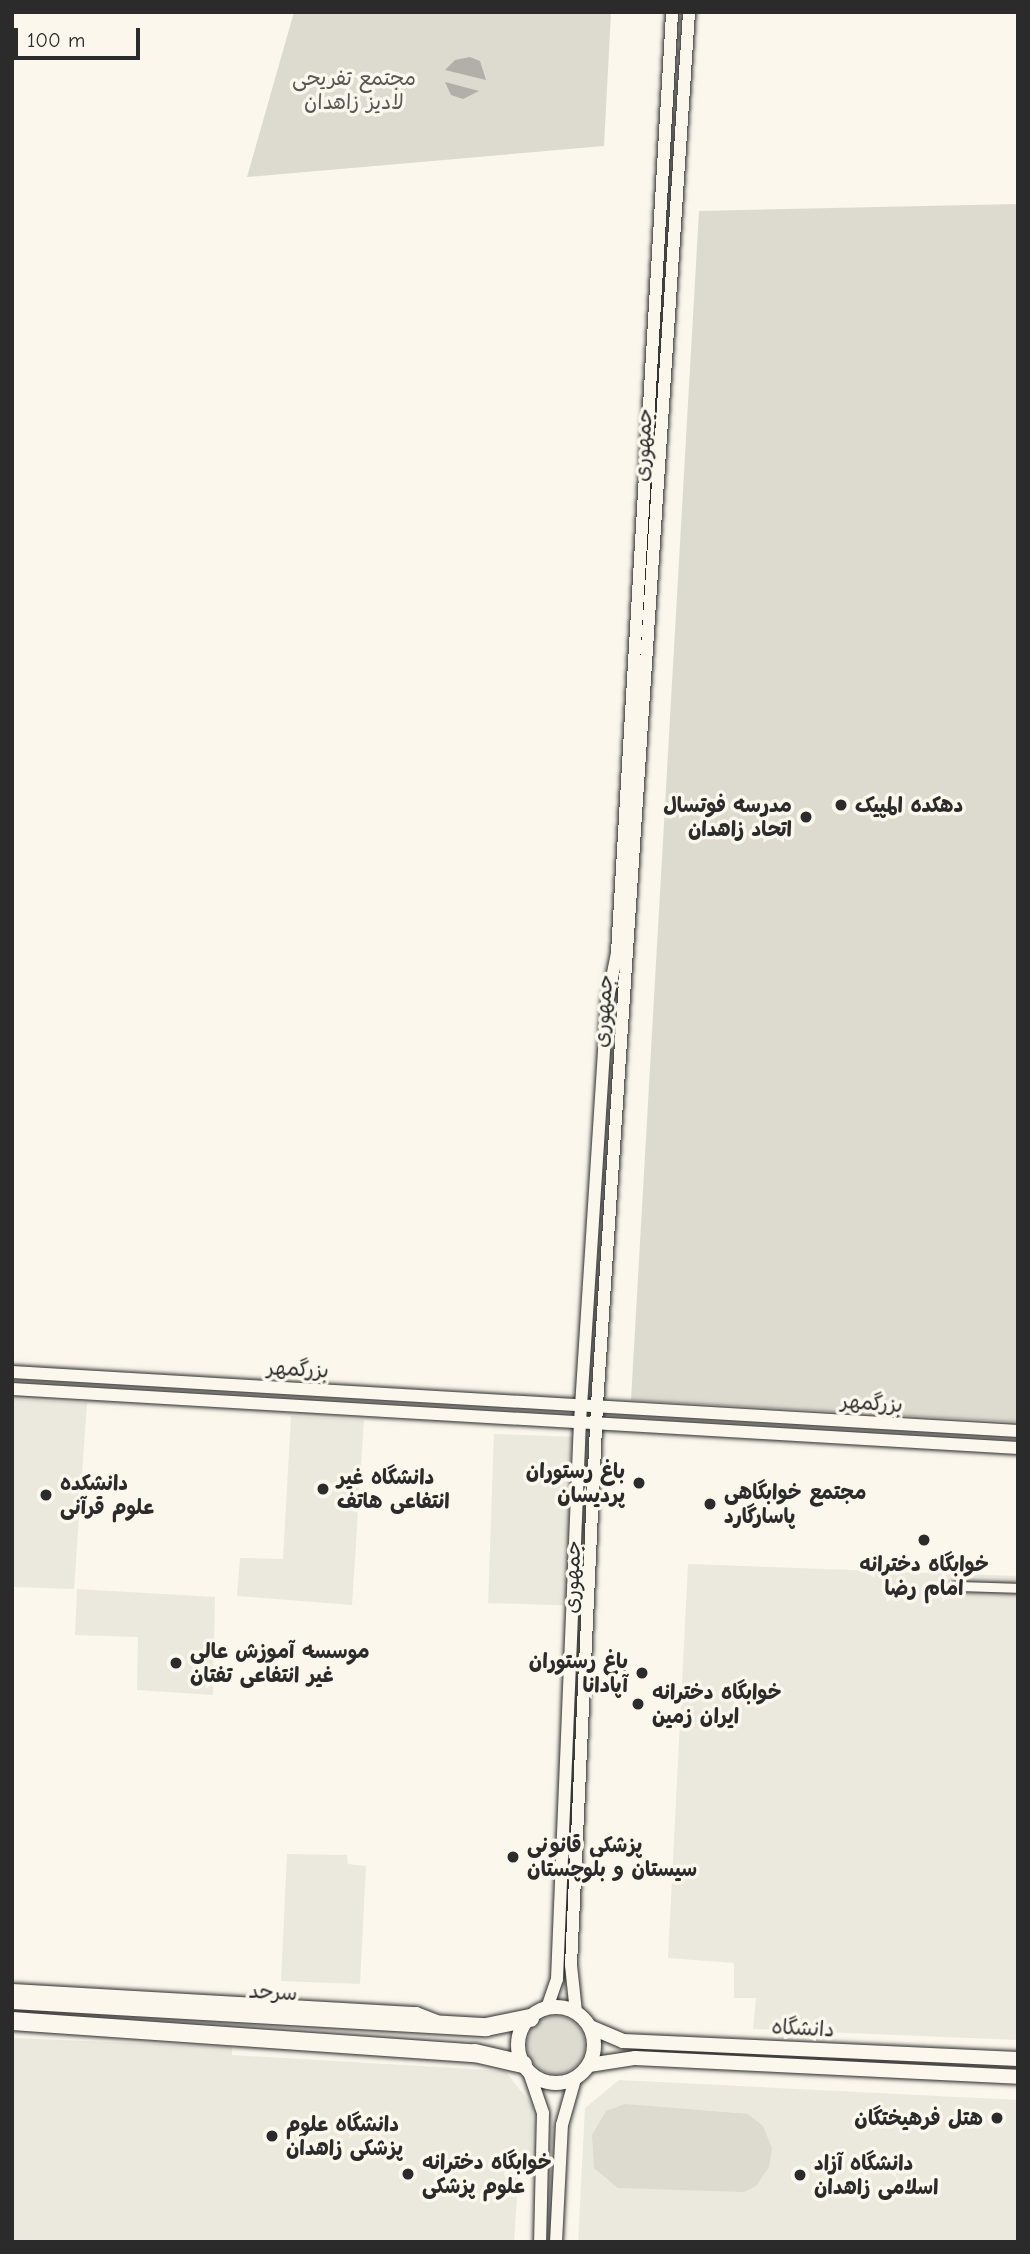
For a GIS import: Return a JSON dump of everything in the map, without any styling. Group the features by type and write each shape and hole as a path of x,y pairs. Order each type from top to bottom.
{"highway":[{"name":"سرحد","path":"12,2000 503,2026 530,2018"},
{"path":"12,2021 475,2053 526,2068"}],"main road":[{"name":"جمهوری","path":"547,2008 557,1979 580,1422 607,1003 617,953 638,553 672,12"},
{"name":"جمهوری","path":"576,2012 571,1965 590,1622 597,1405 622,1004 656,554 689,12"},
{"path":"638,553 656,554"},
{"path":"607,1003 622,1004"},
{"name":"بزرگمهر","path":"12,1373 582,1404 1018,1432"},
{"name":"بزرگمهر","path":"12,1389 1018,1448"},
{"path":"390,1412 391,1393"},
{"path":"899,1441 900,1424"},
{"path":"573,1619 590,1622"},
{"path":"540,2242 543,2113 518,2044 530,2018 547,2008 576,2012 590,2027 594,2046 589,2065 575,2079 562,2125 556,2242"},
{"name":"دانشگاه","path":"590,2027 623,2040 1018,2059"},
{"name":"دانشگاه","path":"589,2065 635,2058 1018,2077"},
{"path":"526,2068 556,2084 575,2079"}],"street":[{"path":"955,1586 1018,1588"},
{"path":"12,1988 416,2011 452,2024"}],"shaded area":[{"path":"470,57 480,61 486,80 445,70 455,60"},
{"path":"445,82 479,91 463,99 451,95"},
{"name":"دانشکده علوم قرآنی","path":"12,1399 87,1403 74,1589 12,1587"},
{"name":"دانشگاه غیر انتفاعی هاتف","path":"291,1416 364,1420 352,1605 237,1596 240,1558 283,1559"},
{"path":"494,1434 572,1437 566,1606 488,1603"},
{"path":"688,1564 1018,1576 1018,2040 753,2029 756,1998 734,1998 734,1963 668,1958"},
{"name":"موسسه آموزش عالی غیر انتفاعی تفتان","path":"77,1589 215,1597 213,1695 137,1690 138,1637 75,1635"},
{"path":"287,1854 347,1855 348,1864 366,1866 360,1984 281,1981"},
{"name":"دانشگاه علوم پزشکی زاهدان","path":"12,2038 232,2047 232,2055 505,2071 533,2106 531,2168 519,2167 514,2242 12,2242"},
{"name":"دانشگاه آزاد اسلامی زاهدان","path":"619,2080 1018,2100 1018,2242 578,2242 585,2108"}],"green space":[{"name":"مجتمع تفریحی لادیز زاهدان","path":"294,12 611,12 604,146 247,177"},
{"name":"دهکده المپیک","path":"1018,204 1018,1422 631,1400 699,211"},
{"path":"550,2016 562,2016 577,2024 585,2039 585,2051 577,2066 562,2074 550,2074 535,2066 527,2051 527,2039 535,2024"},
{"path":"625,2104 748,2114 763,2126 772,2148 769,2167 756,2186 744,2192 618,2188 594,2168 592,2135 606,2111"}],"place":[{"name":"دهکده المپیک","path":"841,805"},
{"name":"مدرسه فوتسال اتحاد زاهدان","path":"806,817"},
{"name":"باغ رستوران پردیسان","path":"639,1483"},
{"name":"دانشگاه غیر انتفاعی هاتف","path":"323,1489"},
{"name":"دانشکده علوم قرآنی","path":"46,1495"},
{"name":"مجتمع خوابگاهی پاسارگارد","path":"710,1504"},
{"name":"خوابگاه دخترانه امام رضا","path":"924,1540"},
{"name":"موسسه آموزش عالی غیر انتفاعی تفتان","path":"176,1663"},
{"name":"باغ رستوران آپادانا","path":"642,1673"},
{"name":"خوابگاه دخترانه ایران زمین","path":"638,1704"},
{"name":"پزشکی قانونی سیستان و بلوچستان","path":"513,1857"},
{"name":"هتل فرهیختگان","path":"997,2118"},
{"name":"دانشگاه علوم پزشکی زاهدان","path":"272,2136"},
{"name":"خوابگاه دخترانه علوم پزشکی","path":"408,2174"},
{"name":"دانشگاه آزاد اسلامی زاهدان","path":"800,2175"}]}
